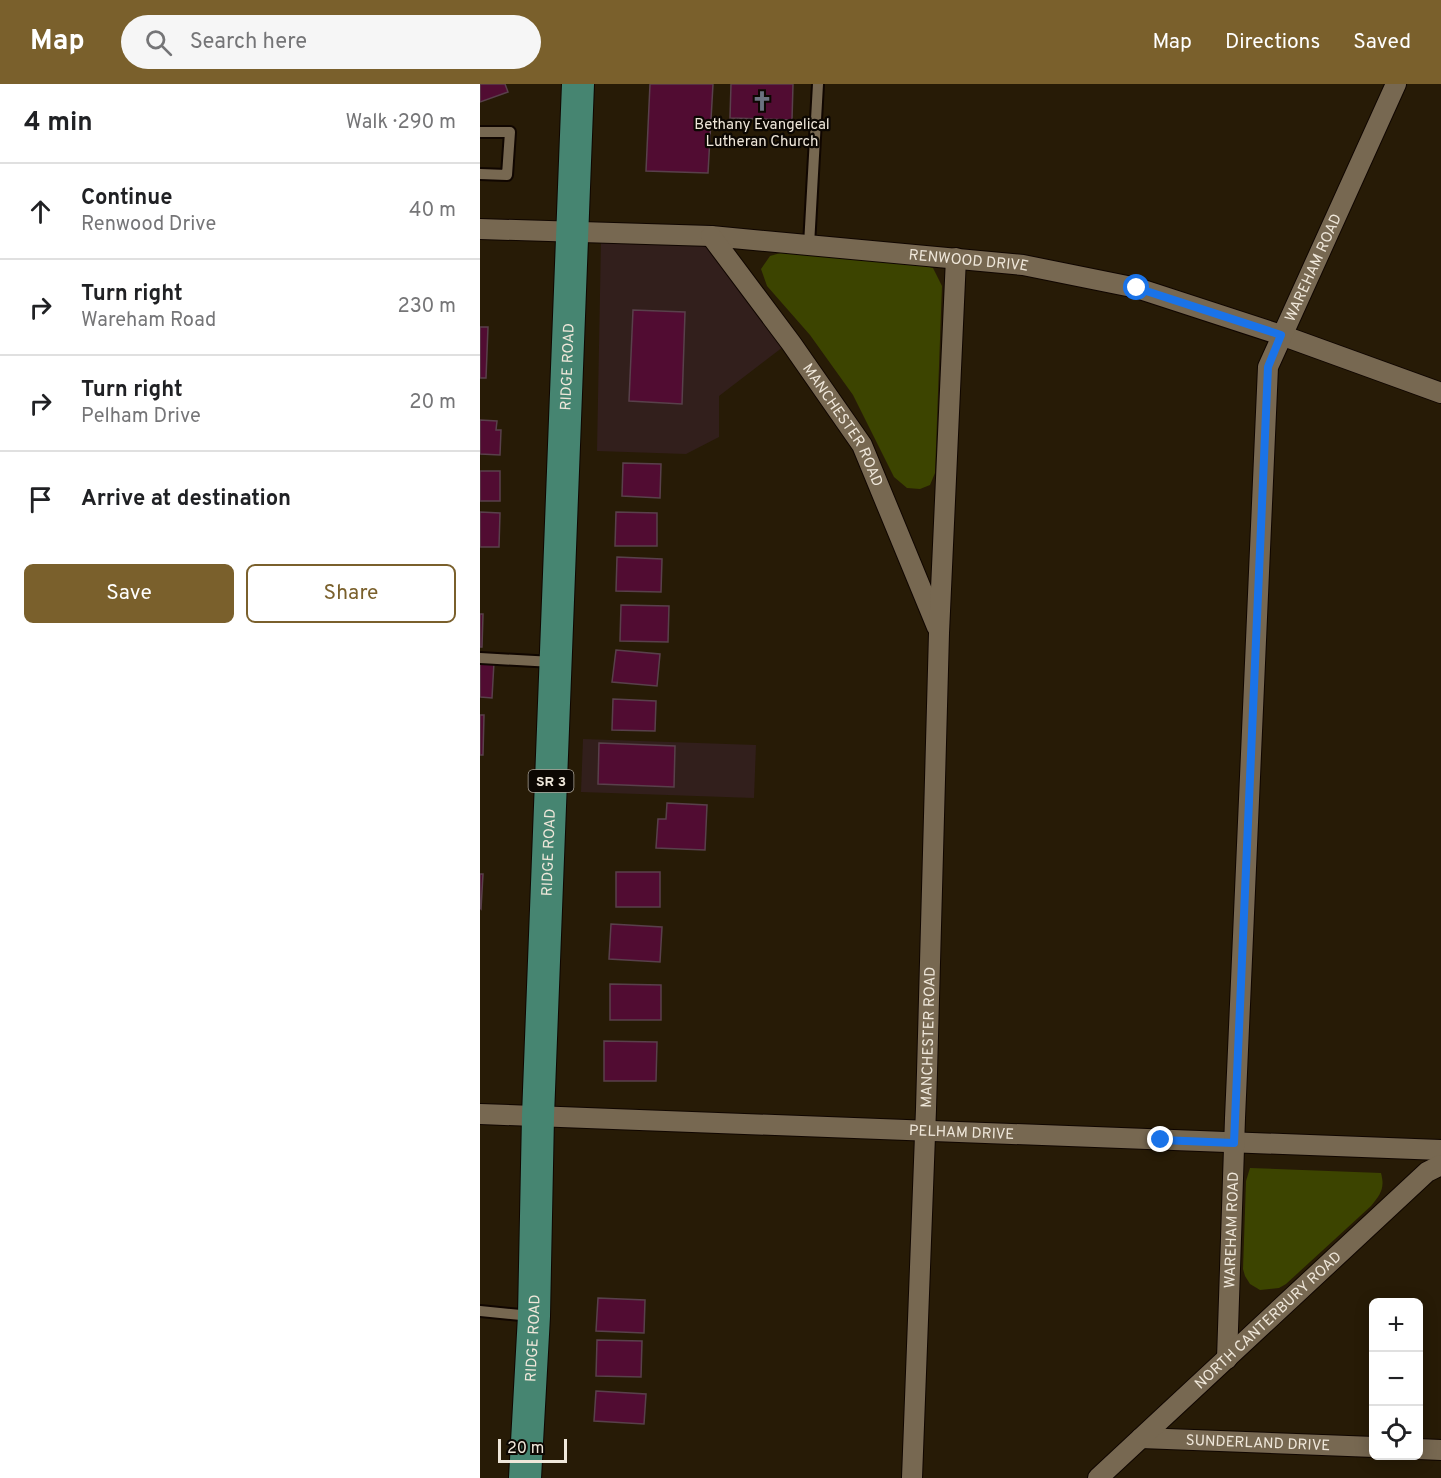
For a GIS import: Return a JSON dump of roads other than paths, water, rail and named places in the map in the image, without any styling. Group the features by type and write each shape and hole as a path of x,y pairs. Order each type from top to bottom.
{"main road":[{"name":"RIDGE ROAD","path":"525,1478 534,1316 538,1116 578,84"}],"street":[{"name":"WAREHAM ROAD","path":"1227,1359 1234,1143 1268,367 1396,84"},
{"name":"RENWOOD DRIVE","path":"480,229 711,236 1023,265 1137,288 1281,335 1441,393"},
{"name":"MANCHESTER ROAD","path":"711,236 791,343 862,445 939,633"},
{"name":"MANCHESTER ROAD","path":"912,1478 925,1130 939,633 956,258"},
{"name":"PELHAM DRIVE","path":"480,1114 1441,1150"},
{"name":"NORTH CANTERBURY ROAD","path":"1098,1478 1427,1172 1441,1165"},
{"name":"SUNDERLAND DRIVE","path":"1141,1438 1369,1447"},
{"path":"1423,1449 1441,1450"}],"lane":[{"path":"809,245 818,84"},
{"path":"480,132 510,132 507,175 480,174"},
{"path":"480,658 556,663"},
{"path":"480,1311 534,1316"}],"place":[{"name":"Bethany Evangelical Lutheran Church","path":"762,101"}]}
